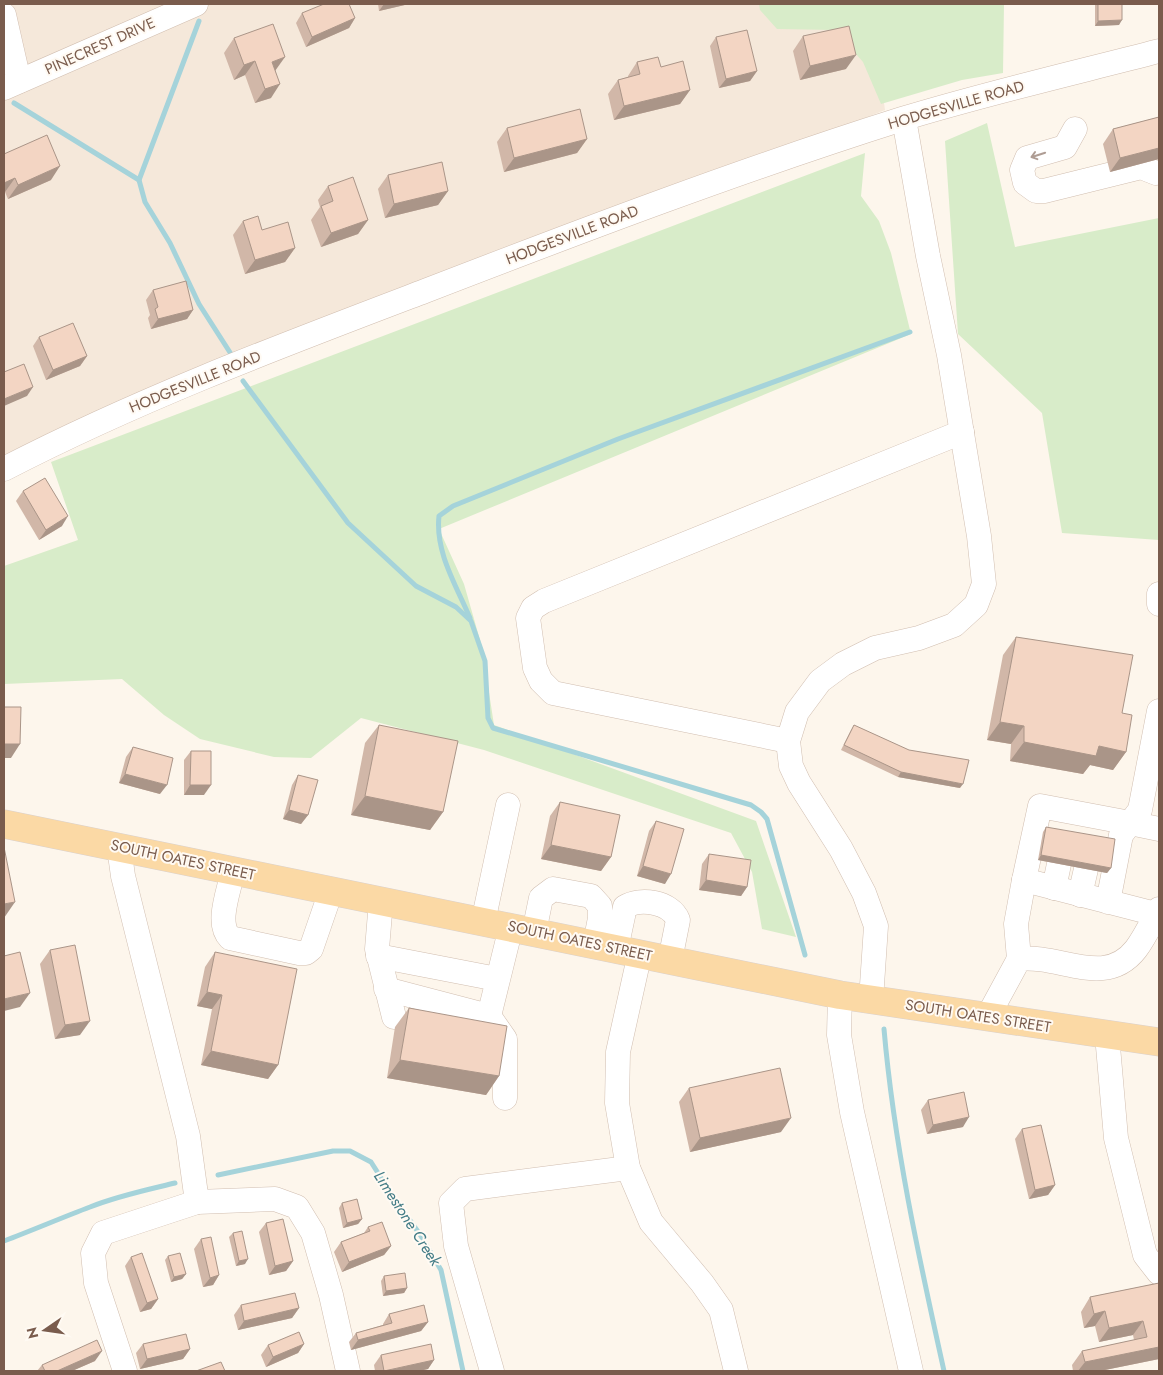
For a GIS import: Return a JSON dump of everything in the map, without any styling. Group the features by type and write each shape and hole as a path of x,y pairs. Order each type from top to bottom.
{"main road":[{"name":"SOUTH OATES STREET","path":"4,824 840,995 1159,1042"}],"street":[{"name":"PINECREST DRIVE","path":"11,85 196,4"},
{"path":"4,15 11,85"},
{"name":"HODGESVILLE ROAD","path":"4,469 119,413 351,319 648,207 904,119 1159,51"},
{"path":"871,1000 876,926 864,893 841,849 791,766 788,741 797,712 820,681 843,664 876,648 919,638 954,625 976,605 984,584 979,536 962,432 904,119"},
{"path":"1075,129 1066,147 1027,158 1022,170 1025,183 1036,190 1044,191 1141,167 1156,173"},
{"path":"788,741 553,693 541,681 534,668 528,618 533,608 544,601 962,432"},
{"path":"1159,594 1159,604"},
{"path":"1108,902 1121,835 1140,810 1159,711"},
{"path":"483,922 508,805"},
{"path":"987,1018 1019,959 1016,924 1040,806 1159,829"},
{"path":"1064,836 1069,812"},
{"path":"1092,841 1097,817"},
{"path":"119,847 123,876 188,1136 197,1202"},
{"path":"1054,888 1059,864"},
{"path":"1080,895 1086,869"},
{"path":"233,870 224,917 226,934 230,938 299,953 306,953 312,949 331,890"},
{"path":"1019,959 1036,957 1095,970 1111,969 1123,962 1136,950 1158,911 1108,902 1024,880"},
{"path":"489,1016 498,979 523,929 545,894 553,890 591,896 600,906 600,918 617,949"},
{"path":"381,901 378,956 394,1017"},
{"path":"670,960 678,920 676,915 666,907 641,901 633,901 625,906 617,949 618,1103 628,1168 651,1222 702,1282 721,1310 736,1371"},
{"path":"378,956 498,979"},
{"path":"386,989 489,1016 505,1039 505,1098"},
{"path":"840,995 839,1035 852,1112 911,1371"},
{"path":"1107,1035 1116,1138 1145,1255 1159,1272"},
{"path":"492,1371 456,1246 451,1203 465,1189 628,1168"},
{"path":"125,1371 96,1283 93,1253 103,1233 197,1202 275,1199 297,1207 313,1233 331,1295 348,1371"}],"shaded area":[{"path":"4,4 870,4 885,110 4,461"}],"green space":[{"path":"759,4 1004,4 1003,73 962,80 881,104 863,62 835,30 777,29 760,10"},
{"path":"987,123 1015,247 1159,218 1159,540 1062,533 1042,413 958,334 945,141"},
{"path":"865,153 861,196 879,221 891,253 911,334 439,529 464,584 482,647 494,725 756,821 796,937 762,929 752,872 731,833 484,750 361,718 311,758 274,757 200,739 164,715 122,679 4,684 4,566 78,540 51,462"}],"building":[{"path":"324,4 349,4 355,18 312,37 302,13"},
{"path":"1098,4 1122,4 1122,20 1098,21"},
{"path":"273,24 285,57 272,62 280,84 265,89 255,61 244,65 234,38"},
{"path":"849,26 856,55 810,66 803,36"},
{"path":"747,30 757,71 726,79 716,37"},
{"path":"658,57 661,67 683,61 690,90 624,106 618,80 640,74 637,62"},
{"path":"580,109 587,139 514,158 507,128"},
{"path":"1159,117 1159,148 1120,158 1113,129"},
{"path":"47,135 60,166 18,185 15,178 4,183 4,154"},
{"path":"442,162 448,191 394,204 388,175"},
{"path":"353,177 368,220 331,233 321,206 333,201 328,186"},
{"path":"258,216 262,230 288,222 295,248 255,260 243,221"},
{"path":"186,281 193,310 158,319 155,309 158,307 153,290"},
{"path":"73,323 87,356 53,370 39,337"},
{"path":"24,364 33,387 4,399 4,372"},
{"path":"45,478 68,516 46,530 23,491"},
{"path":"1016,637 1133,655 1122,713 1132,715 1126,752 1099,746 1096,756 1024,742 1024,726 1000,722"},
{"path":"4,707 21,707 20,744 4,744"},
{"path":"379,725 458,741 443,812 365,796"},
{"path":"854,725 909,750 969,760 963,784 901,772 844,745"},
{"path":"133,747 173,758 167,785 125,774"},
{"path":"191,751 211,751 211,785 190,785"},
{"path":"298,775 318,780 308,815 289,810"},
{"path":"560,802 620,815 611,857 551,845"},
{"path":"656,821 684,829 671,874 643,866"},
{"path":"1046,827 1115,839 1111,868 1041,855"},
{"path":"4,847 15,902 4,904"},
{"path":"709,854 751,860 747,887 706,880"},
{"path":"75,945 90,1021 65,1025 50,950"},
{"path":"20,952 30,993 4,999 4,956"},
{"path":"215,952 297,969 278,1065 211,1051 222,995 207,992"},
{"path":"409,1008 507,1026 499,1076 400,1060"},
{"path":"780,1068 791,1118 700,1138 689,1088"},
{"path":"964,1092 969,1117 933,1125 928,1100"},
{"path":"1041,1125 1055,1185 1035,1190 1022,1129"},
{"path":"357,1199 362,1219 347,1223 342,1203"},
{"path":"283,1219 293,1261 275,1266 266,1223"},
{"path":"382,1222 391,1246 349,1262 341,1242 370,1231 368,1227"},
{"path":"242,1231 248,1259 239,1261 233,1233"},
{"path":"211,1237 219,1275 210,1278 201,1239"},
{"path":"142,1253 158,1299 147,1303 131,1257"},
{"path":"180,1253 186,1274 174,1277 168,1256"},
{"path":"405,1273 407,1288 386,1291 384,1276"},
{"path":"1159,1283 1159,1347 1085,1362 1082,1351 1147,1337 1143,1321 1109,1328 1105,1311 1094,1314 1090,1297"},
{"path":"295,1293 299,1308 244,1321 241,1305"},
{"path":"424,1305 428,1322 358,1340 356,1333 392,1323 389,1314"},
{"path":"299,1332 304,1344 273,1357 268,1345"},
{"path":"186,1334 190,1349 147,1359 143,1344"},
{"path":"97,1340 102,1351 57,1371 45,1371 42,1365"},
{"path":"431,1344 434,1360 384,1371 381,1355"},
{"path":"221,1362 225,1371 196,1371"}],"waterway":[{"path":"199,21 139,180 145,202 170,243 199,304 231,354"},
{"path":"14,103 139,180"},
{"path":"470,618 448,568 440,542 439,516 453,506 618,439 910,332"},
{"path":"243,381 348,523 416,586 456,607 471,621 485,661 488,718 493,728 751,805 761,812 767,819 805,955"},
{"path":"884,1029 888,1072 901,1158 944,1371"},
{"name":"Limestone Creek","path":"218,1175 333,1151 350,1151 371,1162 421,1236 441,1270 463,1371"},
{"name":"Limestone Creek","path":"4,1241 100,1203 175,1183"}]}
